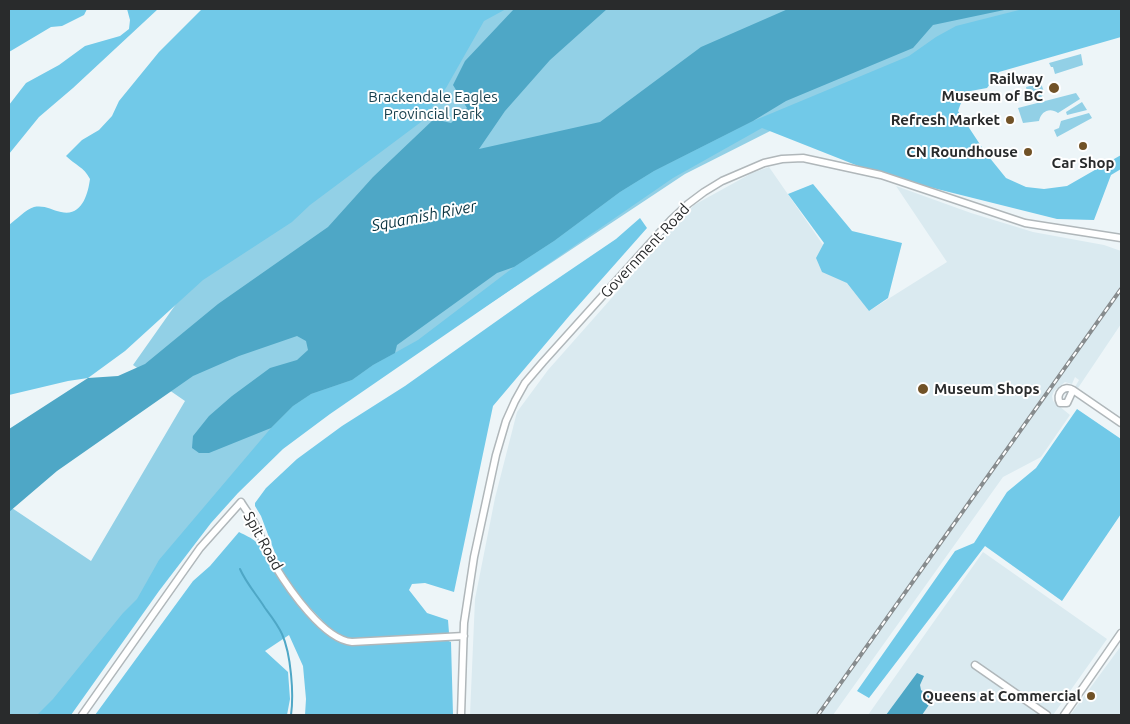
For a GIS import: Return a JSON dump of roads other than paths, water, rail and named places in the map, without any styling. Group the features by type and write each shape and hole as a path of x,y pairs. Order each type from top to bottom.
{"street":[{"name":"Government Road","path":"461,715 464,623 474,557 492,473 506,421 515,401 525,383 543,362 671,220 704,192 722,181 764,163 782,158 803,158 895,179 1025,223 1116,235 1121,238"},
{"path":"1073,390 1121,423"},
{"name":"Spit Road","path":"82,715 200,548 241,502 255,523 274,565 319,624 331,635 340,640 352,642 464,636"},
{"path":"1064,715 1121,633"},
{"path":"975,665 1047,715"}],"water":[{"name":"Squamish River","path":"514,9 607,9 550,60 505,111 479,149 600,122 701,47 788,9 1009,9 933,25 913,48 786,101 753,121 654,171 620,192 554,241 514,267 497,273 397,345 395,353 373,365 352,380 311,394 293,406 271,428 209,453 199,453 192,448 193,436 209,416 232,396 270,368 297,360 308,350 306,341 297,336 239,356 193,376 57,471 9,512 9,429 88,378 118,376 145,364 218,304 328,227 373,177 434,119 451,123 467,108 453,85 465,61"},
{"path":"917,673 924,676 920,685 921,690 933,699 922,715 886,715"}],"waterway":[{"path":"240,569 248,584 278,627 285,642 291,674 291,715"}],"railway":[{"path":"818,715 1121,289"}],"place":[{"name":"Railway Museum of BC","path":"1054,88"},
{"name":"Refresh Market","path":"1010,120"},
{"name":"Car Shop","path":"1083,146"},
{"name":"CN Roundhouse","path":"1028,152"},
{"name":"Museum Shops","path":"923,389"},
{"name":"Queens at Commercial","path":"1091,696"}],"park label":[{"name":"Brackendale Eagles Provincial Park","path":"433,106"}]}
